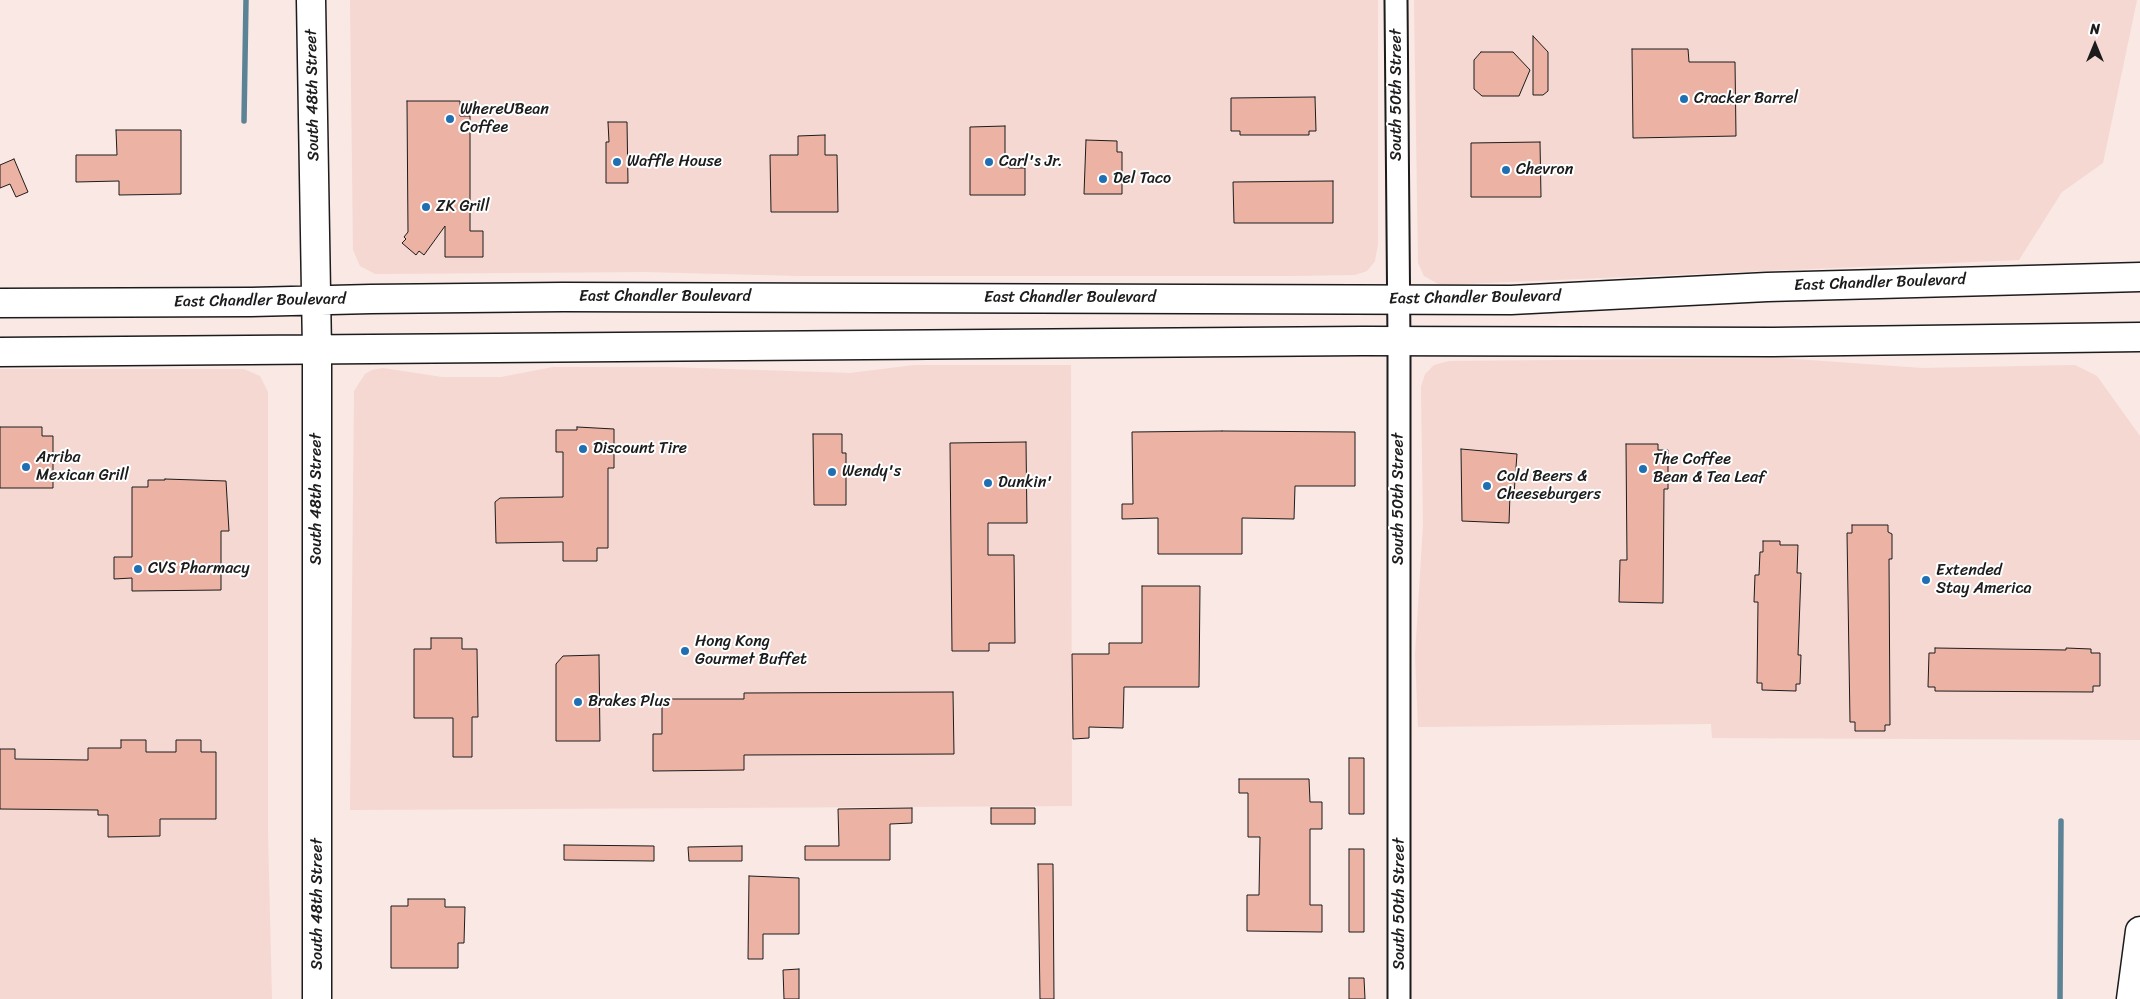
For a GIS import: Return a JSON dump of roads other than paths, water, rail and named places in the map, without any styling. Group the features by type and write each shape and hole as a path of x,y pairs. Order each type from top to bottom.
{"main road":[{"name":"South 48th Street","path":"311,0 317,350 317,999"},
{"name":"East Chandler Boulevard","path":"0,303 563,297 1511,300 1776,286 2140,276"},
{"path":"0,352 582,346 1780,342 2140,337"},
{"path":"2131,999 2140,931"}],"street":[{"name":"South 50th Street","path":"1396,0 1399,300 1399,999"}],"waterway":[{"path":"244,121 246,0"},
{"path":"2060,999 2061,821"}],"place":[{"name":"Cracker Barrel","path":"1684,99"},
{"name":"WhereUBean Coffee","path":"450,119"},
{"name":"Waffle House","path":"617,162"},
{"name":"Carl's Jr.","path":"989,162"},
{"name":"Chevron","path":"1506,170"},
{"name":"Del Taco","path":"1103,179"},
{"name":"ZK Grill","path":"426,207"},
{"name":"Discount Tire","path":"583,449"},
{"name":"Arriba Mexican Grill","path":"26,467"},
{"name":"The Coffee Bean & Tea Leaf","path":"1643,469"},
{"name":"Wendy's","path":"832,472"},
{"name":"Dunkin'","path":"988,483"},
{"name":"Cold Beers & Cheeseburgers","path":"1487,486"},
{"name":"CVS Pharmacy","path":"138,569"},
{"name":"Extended Stay America","path":"1926,580"},
{"name":"Hong Kong Gourmet Buffet","path":"685,651"},
{"name":"Brakes Plus","path":"578,702"}]}
